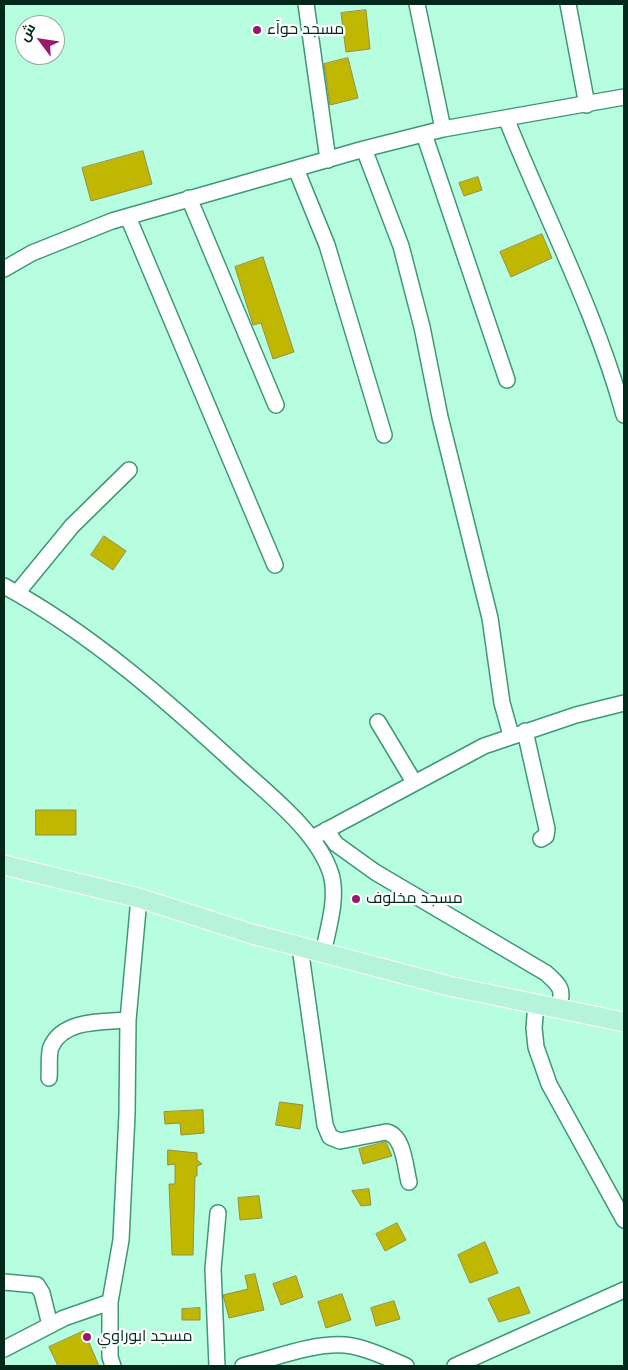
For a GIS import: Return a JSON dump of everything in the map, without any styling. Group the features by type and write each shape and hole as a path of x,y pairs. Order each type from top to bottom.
{"main road":[{"path":"4,865 139,898 300,947 449,986 624,1022"}],"street":[{"path":"306,4 328,160"},
{"path":"417,4 443,129"},
{"path":"568,4 587,105"},
{"path":"4,269 32,253 67,238 128,217 364,149 443,129 624,97"},
{"path":"506,118 598,335 613,373 624,415"},
{"path":"424,134 507,380"},
{"path":"364,149 401,246 422,327 440,418 490,618 502,703 518,733 547,829 546,836 541,839"},
{"path":"296,169 327,245 384,435"},
{"path":"189,198 276,405"},
{"path":"128,217 275,565"},
{"path":"128,470 10,590 48,611 151,687 274,799 312,838 332,876 332,906 323,953"},
{"path":"312,838 484,746 576,715 624,703"},
{"path":"378,722 414,782"},
{"path":"326,830 336,844 360,861 546,973 560,986 562,995 559,1008"},
{"path":"113,1366 110,1357 110,1302 121,1240 128,1114 128,1020 139,898"},
{"path":"300,947 325,1126 330,1137 340,1141 386,1132 392,1133 398,1138 409,1182"},
{"path":"536,1004 534,1028 536,1047 549,1084 624,1220"},
{"path":"49,1078 51,1047 63,1031 82,1024 128,1020"},
{"path":"216,1366 214,1269 218,1213"},
{"path":"4,1282 37,1285 42,1293 50,1325"},
{"path":"455,1366 624,1290"},
{"path":"4,1349 50,1325 110,1302"},
{"path":"243,1366 313,1347 346,1345 388,1358 406,1366"}],"building":[{"path":"366,10 370,49 346,52 341,13"},
{"path":"348,58 358,98 330,105 324,64"},
{"path":"143,151 152,184 91,201 82,168"},
{"path":"478,177 482,190 464,196 459,183"},
{"path":"542,234 552,258 511,277 500,252"},
{"path":"263,257 294,352 273,359 261,323 253,325 235,267"},
{"path":"104,536 126,551 113,570 91,555"},
{"path":"36,810 76,810 76,835 36,835"},
{"path":"280,1102 303,1105 300,1129 276,1125"},
{"path":"203,1110 204,1133 181,1135 180,1123 165,1124 164,1112"},
{"path":"386,1142 392,1156 363,1164 359,1149"},
{"path":"168,1150 197,1153 197,1160 202,1164 197,1166 197,1176 195,1176 193,1255 172,1255 169,1184 175,1184 175,1164 168,1165"},
{"path":"369,1189 371,1205 361,1206 352,1191"},
{"path":"259,1196 262,1218 240,1220 238,1198"},
{"path":"397,1223 406,1240 385,1251 376,1234"},
{"path":"485,1242 498,1273 470,1283 458,1255"},
{"path":"255,1274 264,1310 229,1318 223,1295 248,1289 245,1276"},
{"path":"296,1276 303,1297 281,1305 273,1284"},
{"path":"519,1287 530,1313 499,1322 488,1299"},
{"path":"342,1294 351,1320 326,1328 318,1302"},
{"path":"394,1301 400,1319 376,1326 371,1308"},
{"path":"200,1308 200,1320 182,1320 182,1309"},
{"path":"84,1331 99,1366 58,1366 49,1347"}],"place":[{"name":"مسجد حوآء","path":"257,30"},
{"name":"مسجد مخلوف","path":"356,899"},
{"name":"مسجد ابوراوي","path":"87,1337"}]}
